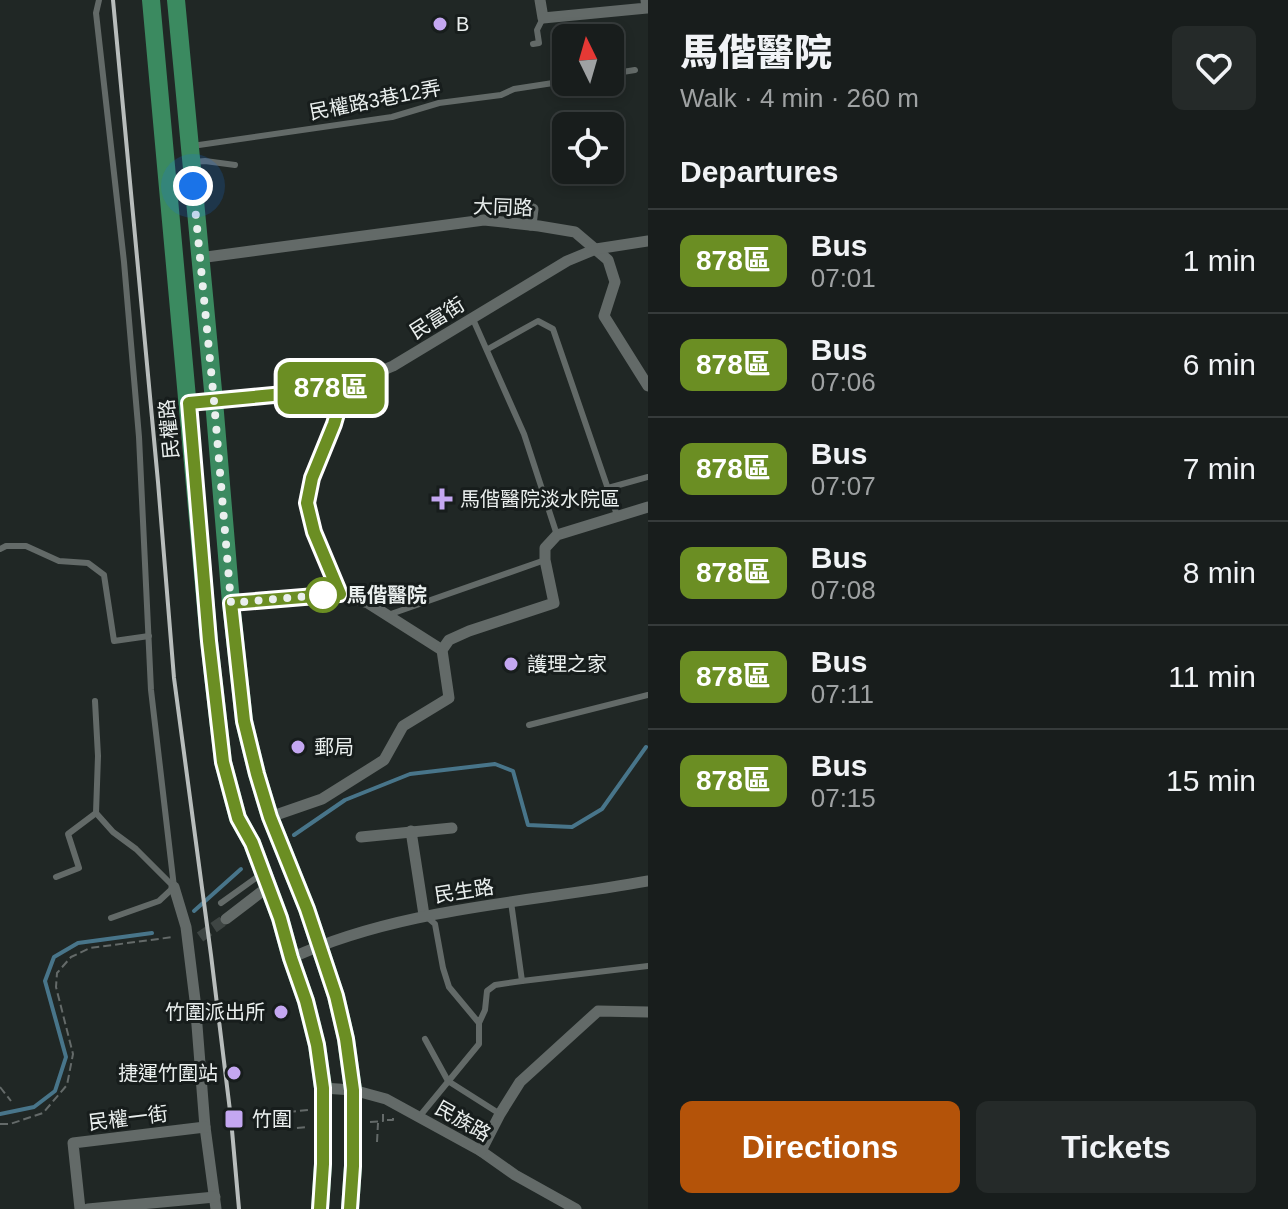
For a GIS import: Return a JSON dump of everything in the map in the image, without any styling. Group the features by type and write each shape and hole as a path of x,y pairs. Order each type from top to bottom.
{"main road":[{"name":"民權路","path":"151,0 209,641 223,762 238,818 261,868 306,1001 317,1045 323,1088 320,1209"},
{"path":"176,0 244,721 270,817 307,909 336,996 346,1039 353,1090 350,1209"}],"street":[{"path":"540,0 543,18 648,8 646,0"},
{"path":"531,225 533,209"},
{"name":"大同路","path":"199,258 484,220 575,232 596,249"},
{"name":"民富街","path":"189,403 345,386 393,366 567,261 596,249 648,241"},
{"path":"596,249 608,260 615,282 604,316 648,386"},
{"path":"270,817 322,799 384,760 403,726 449,698 442,650 449,640 554,603 545,548 557,535 648,507"},
{"path":"231,603 340,594 368,603 442,650"},
{"path":"361,837 452,828"},
{"path":"411,831 424,915"},
{"path":"226,919 261,868"},
{"name":"民生路","path":"291,958 318,945 424,915 648,881"},
{"path":"88,1209 216,1203 205,1127 187,936 174,887"},
{"path":"187,936 200,937"},
{"path":"481,1151 520,1082 598,1011 648,1012"},
{"name":"民族路","path":"323,1088 353,1090 386,1099 481,1151 568,1207"},
{"name":"民權一街","path":"80,1209 73,1143 205,1127"}],"lane":[{"path":"99,0 96,13 124,262 139,437 151,690 174,887"},
{"path":"533,44 539,43 537,30 543,18"},
{"path":"624,72 635,70"},
{"name":"民權路3巷12弄","path":"190,154 392,117 439,103 501,95 514,89 552,83"},
{"path":"190,154 205,161 235,165"},
{"path":"472,317 524,434 557,535"},
{"path":"488,349 538,321 553,329 617,515"},
{"path":"340,594 314,532 307,503 312,478 334,424 345,386"},
{"path":"608,488 648,477"},
{"path":"0,549 26,546 59,561 88,563 104,575 114,641 149,636"},
{"path":"388,615 545,560"},
{"path":"529,725 648,695"},
{"path":"95,701 98,756 96,813 174,887"},
{"path":"56,877 79,868 68,834 96,813"},
{"path":"221,903 261,868"},
{"path":"111,918 159,901 174,887"},
{"path":"511,902 522,981"},
{"path":"424,915 435,924 449,987 479,1023"},
{"path":"187,936 198,921"},
{"path":"419,1117 479,1044 479,1023 485,1010 487,991 495,985 648,966"},
{"path":"425,1039 448,1081 500,1114"}],"path":[{"path":"0,1124 10,1124 43,1113 67,1085 73,1054 56,987 57,973 71,957 90,948 187,936"},
{"path":"0,1087 11,1101"},
{"path":"288,1112 310,1110"},
{"path":"383,1112 385,1120 393,1120 393,1112"},
{"path":"377,1142 379,1121"},
{"path":"285,1129 297,1128"}],"waterway":[{"path":"294,835 345,800 410,774 495,764 513,771 528,825 572,827 602,809 646,747"},
{"path":"194,911 241,869"},
{"path":"0,1114 34,1107 55,1091 66,1057 45,981 54,957 78,943 152,933"}],"tunnel":[{"path":"200,937 226,919"}],"railway":[{"path":"113,0 174,678 211,955 239,1209"}],"bus line":[{"name":"878區","path":"320,1209 323,1088 317,1045 280,918 252,843 238,818 223,762 209,641 189,403 345,386 334,424 312,478 307,503 314,532 340,594 231,603 244,721 257,774 270,817 307,909 336,996 346,1039 353,1090 350,1209"}],"place":[{"name":"B","path":"440,24"},
{"name":"馬偕醫院淡水院區","path":"442,499"},
{"name":"馬偕醫院","path":"323,595"},
{"name":"護理之家","path":"511,664"},
{"name":"郵局","path":"298,747"},
{"name":"竹圍派出所","path":"281,1012"},
{"name":"捷運竹圍站","path":"234,1073"},
{"name":"竹圍","path":"234,1119"}],"route":[{"path":"193,186 231,603 323,595"}]}
